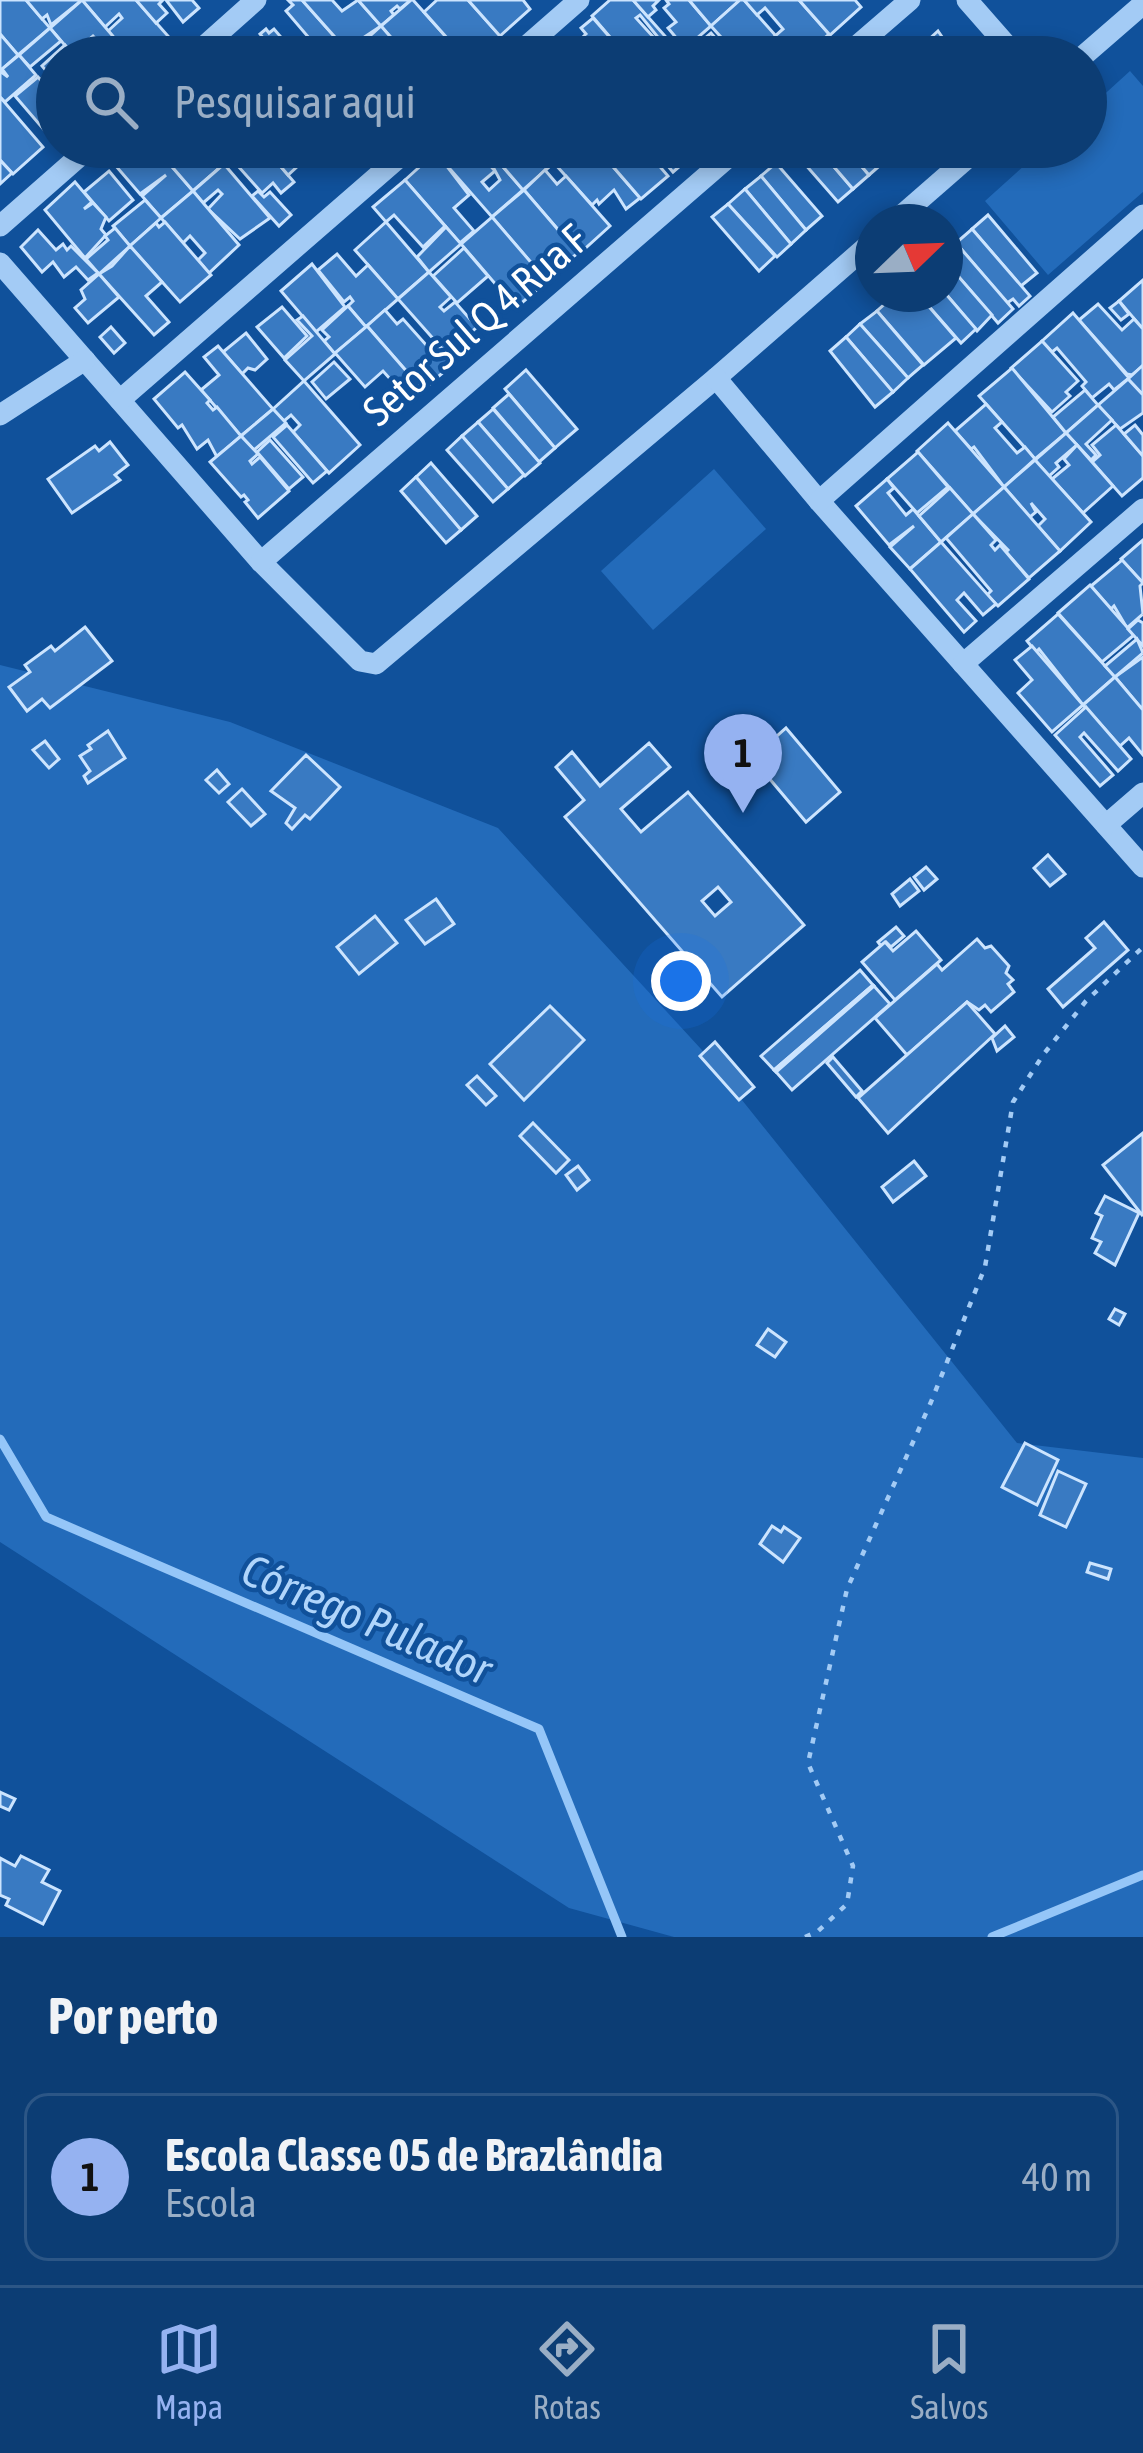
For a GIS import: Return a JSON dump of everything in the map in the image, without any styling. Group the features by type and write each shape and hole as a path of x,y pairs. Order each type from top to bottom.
{"street":[{"path":"216,36 256,0"},
{"path":"538,36 579,0"},
{"path":"868,36 910,0"},
{"path":"967,0 999,36"},
{"path":"1106,36 1143,4"},
{"path":"0,226 66,168"},
{"path":"120,400 387,168"},
{"name":"Setor Sul Q 4 Rua F","path":"262,562 716,168"},
{"path":"915,204 956,168"},
{"path":"819,501 1143,215"},
{"path":"0,263 262,562 360,661 376,664 855,257"},
{"path":"0,415 85,360"},
{"path":"716,378 1143,867"},
{"path":"963,664 1143,509"},
{"path":"1106,825 1143,793"}],"path":[{"path":"805,1937 847,1904 853,1866 808,1763 842,1609 985,1267 1012,1102 1086,1001 1143,947"}],"shaded area":[{"path":"1130,71 1143,86 1143,192 1048,275 985,201 1022,168 1107,168 1107,92"},
{"path":"714,469 766,529 653,630 601,571"},
{"path":"0,665 230,722 498,828 701,1049 1017,1443 1143,1458 1143,1937 674,1937 569,1908 0,1542"}],"building":[{"path":"0,0 26,0 50,28 18,55 0,34"},
{"path":"26,0 82,0 51,25 47,15 42,19"},
{"path":"82,0 136,0 168,36 112,36 108,31 122,18 119,14 105,27"},
{"path":"82,0 113,36 57,36 50,28"},
{"path":"136,0 163,0 159,4 167,13 156,23"},
{"path":"166,0 192,0 199,8 183,22"},
{"path":"288,0 302,0 334,36 307,36 286,11 293,5"},
{"path":"302,0 332,0 342,11 358,0 381,26 366,36 334,36"},
{"path":"358,0 411,0 391,11 394,15 381,26"},
{"path":"413,0 445,36 390,36 381,26"},
{"path":"437,0 468,0 500,36 445,36 424,12"},
{"path":"468,0 523,0 530,9 500,36"},
{"path":"610,0 633,0 665,36 657,36 640,15 636,18 652,36 609,36 592,16"},
{"path":"633,0 659,0 648,17"},
{"path":"666,0 689,0 711,26 700,36 675,36 668,28 676,22 664,8 669,4"},
{"path":"689,0 740,0 711,26"},
{"path":"744,0 776,36 720,36 711,26"},
{"path":"744,0 799,0 829,34 775,36 783,29 765,8 757,15"},
{"path":"799,0 855,0 861,7 830,35"},
{"path":"593,18 609,36 584,36 581,28"},
{"path":"381,26 390,36 370,36"},
{"path":"0,34 18,55 0,71"},
{"path":"36,40 36,62 30,67 19,55"},
{"path":"19,55 36,75 5,102 0,97 0,71 8,77 2,69"},
{"path":"36,79 36,120 15,96"},
{"path":"0,97 36,139 36,153 13,174 0,160"},
{"path":"0,160 12,173 0,184"},
{"path":"118,168 173,168 193,191 161,218 142,196 166,175 140,194"},
{"path":"173,168 219,168 193,191"},
{"path":"219,168 227,168 270,218 240,239 208,209 222,194 218,190 203,203 193,191"},
{"path":"240,168 282,168 294,182 281,193 273,183 262,193"},
{"path":"418,168 448,168 469,195 454,208 474,231 460,243 405,180"},
{"path":"449,168 492,168 495,171 482,182 489,190 500,180 494,168 504,168 523,190 492,217"},
{"path":"504,168 548,168 523,190"},
{"path":"559,168 614,168 640,198 626,209 614,190 592,205"},
{"path":"614,168 661,168 668,176 641,199"},
{"path":"770,168 780,168 822,216 806,230 761,176"},
{"path":"808,168 835,168 853,189 838,202"},
{"path":"835,168 863,168 869,175 853,189"},
{"path":"545,170 557,184 566,176 610,226 579,254 524,190"},
{"path":"109,171 133,200 109,221 84,192"},
{"path":"761,176 806,230 791,244 745,189"},
{"path":"405,180 445,226 423,247 394,215 386,222 373,207"},
{"path":"75,182 92,202 84,209 93,203 106,217 101,229 106,235 85,258 45,210"},
{"path":"745,189 791,244 777,257 728,204"},
{"path":"524,190 578,253 569,260 561,250 538,271 492,217"},
{"path":"193,191 239,245 209,273 198,260 205,253 190,236 183,243 161,218"},
{"path":"258,191 264,197 270,192 291,215 279,226 252,196"},
{"path":"145,200 161,218 130,246 113,226"},
{"path":"728,204 775,256 759,271 712,217"},
{"path":"988,215 1037,273 1021,286 972,229"},
{"path":"492,217 547,281 516,308 461,244"},
{"path":"165,222 211,275 180,302 130,246 156,223 159,227"},
{"path":"386,222 429,272 398,299 355,250"},
{"path":"446,227 461,244 429,272 417,257"},
{"path":"115,228 130,246 99,274 86,259"},
{"path":"972,229 1030,296 1019,306 1013,299 1007,303 963,251 963,237"},
{"path":"38,230 56,250 63,244 67,250 71,246 98,273 88,280 76,267 64,277 53,262 42,272 21,247"},
{"path":"130,246 162,282 146,296 169,322 154,335 99,274"},
{"path":"464,248 488,276 457,303 433,276"},
{"path":"963,251 1013,309 998,323 963,282"},
{"path":"337,254 356,276 368,265 398,299 366,327 348,306 353,301 350,297 344,302 318,270"},
{"path":"312,264 345,307 316,332 281,291"},
{"path":"429,272 451,297 440,307 444,311 455,302 477,327 458,344 464,351 453,361 398,299"},
{"path":"99,274 119,297 88,323 75,308 85,299 81,290"},
{"path":"1143,280 1143,329 1119,301"},
{"path":"963,282 992,315 977,331 961,312"},
{"path":"1119,301 1129,314 1121,320 1110,308"},
{"path":"1098,304 1122,330 1134,319 1143,329 1143,366 1132,375 1079,320"},
{"path":"348,306 366,327 335,354 322,330"},
{"path":"282,307 307,336 284,358 257,327"},
{"path":"385,310 397,324 403,319 427,346 434,340 454,363 423,390 367,326"},
{"path":"878,312 934,312 956,338 924,365"},
{"path":"878,312 923,365 908,378 860,324"},
{"path":"934,312 961,312 976,329 961,343"},
{"path":"1073,313 1129,378 1114,390 1109,384 1092,398 1082,386 1086,382 1057,348 1052,352 1042,341"},
{"path":"303,316 335,354 304,381 285,360 312,336 297,320"},
{"path":"860,324 908,378 893,392 846,337"},
{"path":"367,326 421,388 408,399 383,371 365,387 335,353"},
{"path":"111,327 125,343 114,353 100,337"},
{"path":"246,333 267,359 242,374 223,352"},
{"path":"846,337 893,392 875,407 830,351"},
{"path":"1042,341 1078,381 1052,412 1011,368"},
{"path":"218,346 273,409 241,436 201,390 219,375 204,357"},
{"path":"334,362 350,379 326,399 312,382"},
{"path":"1143,367 1143,395 1128,379"},
{"path":"1012,368 1066,433 1035,459 979,396"},
{"path":"526,370 577,429 555,448 505,389"},
{"path":"185,372 213,410 217,407 241,436 217,457 208,440 197,449 182,425 178,428 154,399"},
{"path":"1128,379 1143,395 1143,413 1120,429 1098,405"},
{"path":"304,381 360,445 329,473 293,432 300,425 291,415 284,421 273,409"},
{"path":"1085,390 1098,405 1066,433 1053,417"},
{"path":"509,394 555,448 539,462 493,408"},
{"path":"986,404 1002,422 995,428 1017,453 1025,447 1035,459 1004,487 974,447 955,431"},
{"path":"1098,405 1112,420 1086,444 1096,455 1091,460 1066,433"},
{"path":"273,409 286,423 254,450 241,436"},
{"path":"493,409 540,463 525,476 478,422"},
{"path":"478,422 524,475 508,489 462,436"},
{"path":"948,423 1004,487 973,514 917,451"},
{"path":"287,425 327,471 313,483 273,437"},
{"path":"1116,425 1143,456 1143,478 1122,496 1092,462 1100,455 1092,445"},
{"path":"1135,425 1143,435 1143,456 1124,434"},
{"path":"1066,433 1077,445 1049,476 1035,460"},
{"path":"241,436 258,454 252,464 260,457 289,491 258,518 244,495 210,462"},
{"path":"462,436 508,489 493,502 447,450"},
{"path":"270,440 303,477 289,489 257,452"},
{"path":"110,442 128,465 115,475 120,480 72,513 48,479 95,446 99,451"},
{"path":"1077,445 1113,486 1083,513 1052,479 1069,465 1064,459"},
{"path":"918,452 948,487 917,513 887,479"},
{"path":"1035,460 1091,522 1060,551 1038,526 1045,519 1031,503 1036,512 1030,517 1004,487"},
{"path":"431,463 477,516 461,530 416,477"},
{"path":"416,477 461,530 446,543 401,491"},
{"path":"887,479 894,488 888,493 906,515 913,509 941,542 910,569 890,547 914,526 889,545 856,506"},
{"path":"1004,487 1060,551 1029,578 973,514"},
{"path":"950,488 973,514 941,542 919,516"},
{"path":"973,514 996,540 991,545 995,550 1000,545 1029,579 998,606 946,538"},
{"path":"1143,540 1143,583 1121,559"},
{"path":"941,542 996,604 983,615 964,593 957,600 976,621 964,632 910,569"},
{"path":"1122,560 1143,583 1143,614 1127,628 1114,606 1111,609 1091,586"},
{"path":"1090,585 1134,635 1102,662 1058,613"},
{"path":"1058,614 1115,677 1083,705 1039,649 1036,652 1027,641"},
{"path":"1138,620 1143,623 1143,646 1128,629"},
{"path":"85,627 112,661 50,708 42,699 27,711 9,687 30,672 25,665 51,646 55,651"},
{"path":"1137,639 1143,653 1115,677 1105,666"},
{"path":"1032,646 1083,705 1052,732 1018,693 1032,680 1015,660"},
{"path":"1143,657 1143,706 1141,708 1115,677"},
{"path":"1115,677 1143,710 1143,755 1129,738 1120,746 1083,705"},
{"path":"1086,707 1131,759 1118,771 1084,733 1080,737 1113,775 1100,786 1055,735"},
{"path":"786,728 840,792 806,822 752,758"},
{"path":"108,731 125,758 88,783 84,776 90,771 80,756"},
{"path":"45,741 59,759 49,768 33,750"},
{"path":"649,743 670,767 621,809 641,832 688,792 804,925 722,997 565,817 584,800 556,767 572,752 600,786","holes":["718,887 731,902 715,916 702,901"]},
{"path":"306,755 340,787 310,819 305,815 292,829 286,823 295,808 271,791"},
{"path":"217,770 229,784 219,793 206,780"},
{"path":"242,789 265,814 251,826 228,802"},
{"path":"1048,855 1065,874 1050,886 1034,868"},
{"path":"926,867 937,879 924,890 914,877"},
{"path":"910,879 919,891 900,906 892,894"},
{"path":"436,899 454,924 425,944 406,920"},
{"path":"375,916 397,943 359,974 337,947"},
{"path":"1104,922 1128,950 1063,1007 1048,989 1095,948 1086,938"},
{"path":"896,927 904,936 891,947 886,942 881,946 878,942"},
{"path":"916,931 941,960 895,1000 862,962 885,942 893,951"},
{"path":"977,939 985,948 991,946 1009,966 1006,973 1013,980 1008,984 1014,992 991,1012 985,1005 979,1010 967,1002 907,1055 875,1018 937,964 942,970"},
{"path":"860,970 873,985 774,1070 761,1056"},
{"path":"873,985 776,1072 774,1070"},
{"path":"874,986 890,1004 792,1090 776,1072"},
{"path":"967,1002 995,1034 888,1133 858,1098"},
{"path":"550,1006 584,1040 524,1100 490,1064"},
{"path":"1005,1026 1014,1037 997,1051 992,1038"},
{"path":"715,1042 754,1087 739,1100 700,1056"},
{"path":"833,1057 862,1091 856,1097 827,1063"},
{"path":"477,1076 496,1096 486,1105 467,1085"},
{"path":"533,1123 569,1160 556,1173 520,1136"},
{"path":"1143,1133 1143,1214 1142,1215 1103,1165"},
{"path":"914,1161 926,1176 893,1202 882,1187"},
{"path":"578,1166 589,1180 577,1190 566,1175"},
{"path":"1105,1196 1139,1213 1115,1265 1095,1253 1101,1242 1092,1238"},
{"path":"1115,1309 1125,1314 1119,1325 1109,1319"},
{"path":"768,1329 786,1342 775,1357 757,1345"},
{"path":"1025,1443 1058,1460 1037,1505 1002,1487"},
{"path":"1058,1471 1086,1484 1066,1527 1040,1515"},
{"path":"772,1526 781,1532 784,1527 800,1538 783,1562 760,1544"},
{"path":"1090,1563 1111,1569 1108,1579 1087,1572"},
{"path":"0,1792 15,1799 9,1810 0,1806"},
{"path":"21,1856 49,1870 42,1882 60,1891 43,1924 6,1905 9,1899 0,1895 0,1858 15,1866"}],"waterway":[{"name":"Córrego Pulador","path":"0,1439 46,1517 539,1729 622,1937"},
{"name":"Córrego Pulador","path":"992,1937 1143,1875"}],"place":[{"name":"Escola Classe 05 de Brazlândia","path":"743,813"}]}
